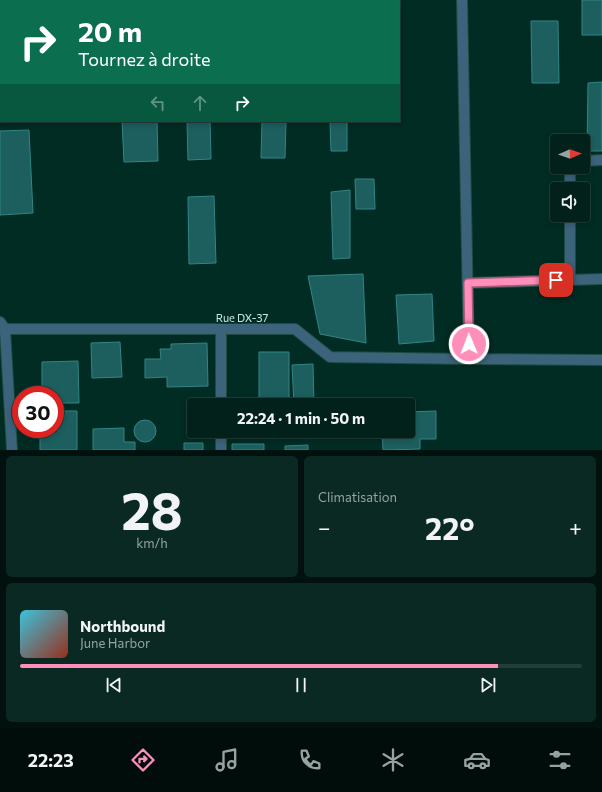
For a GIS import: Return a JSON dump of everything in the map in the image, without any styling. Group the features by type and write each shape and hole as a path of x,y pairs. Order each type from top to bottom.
{"street":[{"path":"462,0 469,360"},
{"path":"590,160 602,160"},
{"path":"570,222 570,280"},
{"path":"468,283 602,279"},
{"path":"2,327 12,450"},
{"name":"Rue DX-37","path":"2,327 221,329 295,328 330,356 469,360 602,360"},
{"path":"221,329 221,398"},
{"path":"221,438 221,450"}],"building":[{"path":"582,0 602,0 602,35 582,35"},
{"path":"531,21 558,21 559,83 532,83"},
{"path":"602,82 602,151 590,151 590,134 587,134 588,83"},
{"path":"122,122 157,122 158,161 124,162"},
{"path":"187,122 210,122 211,159 188,160"},
{"path":"262,122 286,122 285,158 261,158"},
{"path":"330,122 347,122 347,151 331,151"},
{"path":"29,130 33,213 0,215 0,131"},
{"path":"355,179 374,179 375,209 356,209"},
{"path":"350,190 350,258 333,259 331,192"},
{"path":"214,196 216,263 189,264 188,197"},
{"path":"363,274 366,343 320,334 308,276"},
{"path":"432,294 434,341 399,344 396,295"},
{"path":"120,342 122,377 92,378 91,343"},
{"path":"207,343 208,386 167,387 167,377 145,378 145,359 161,359 160,349 171,349 171,344"},
{"path":"259,352 289,352 289,398 259,398"},
{"path":"78,361 79,403 64,403 64,386 42,386 42,362"},
{"path":"313,364 314,398 294,398 292,365"},
{"path":"64,411 77,411 77,450 40,450 40,438 64,438"},
{"path":"436,411 436,439 420,439 420,449 383,450 382,438 415,438 415,412"},
{"path":"141,420 149,420 156,427 156,435 149,442 141,442 134,435 134,427"},
{"path":"124,428 124,442 135,442 135,450 93,450 93,429"},
{"path":"184,443 203,443 203,450 184,450"},
{"path":"232,444 264,444 264,450 232,450"},
{"path":"308,445 308,450 285,450 285,446"}],"route":[{"path":"469,344 468,283 556,280"}]}
